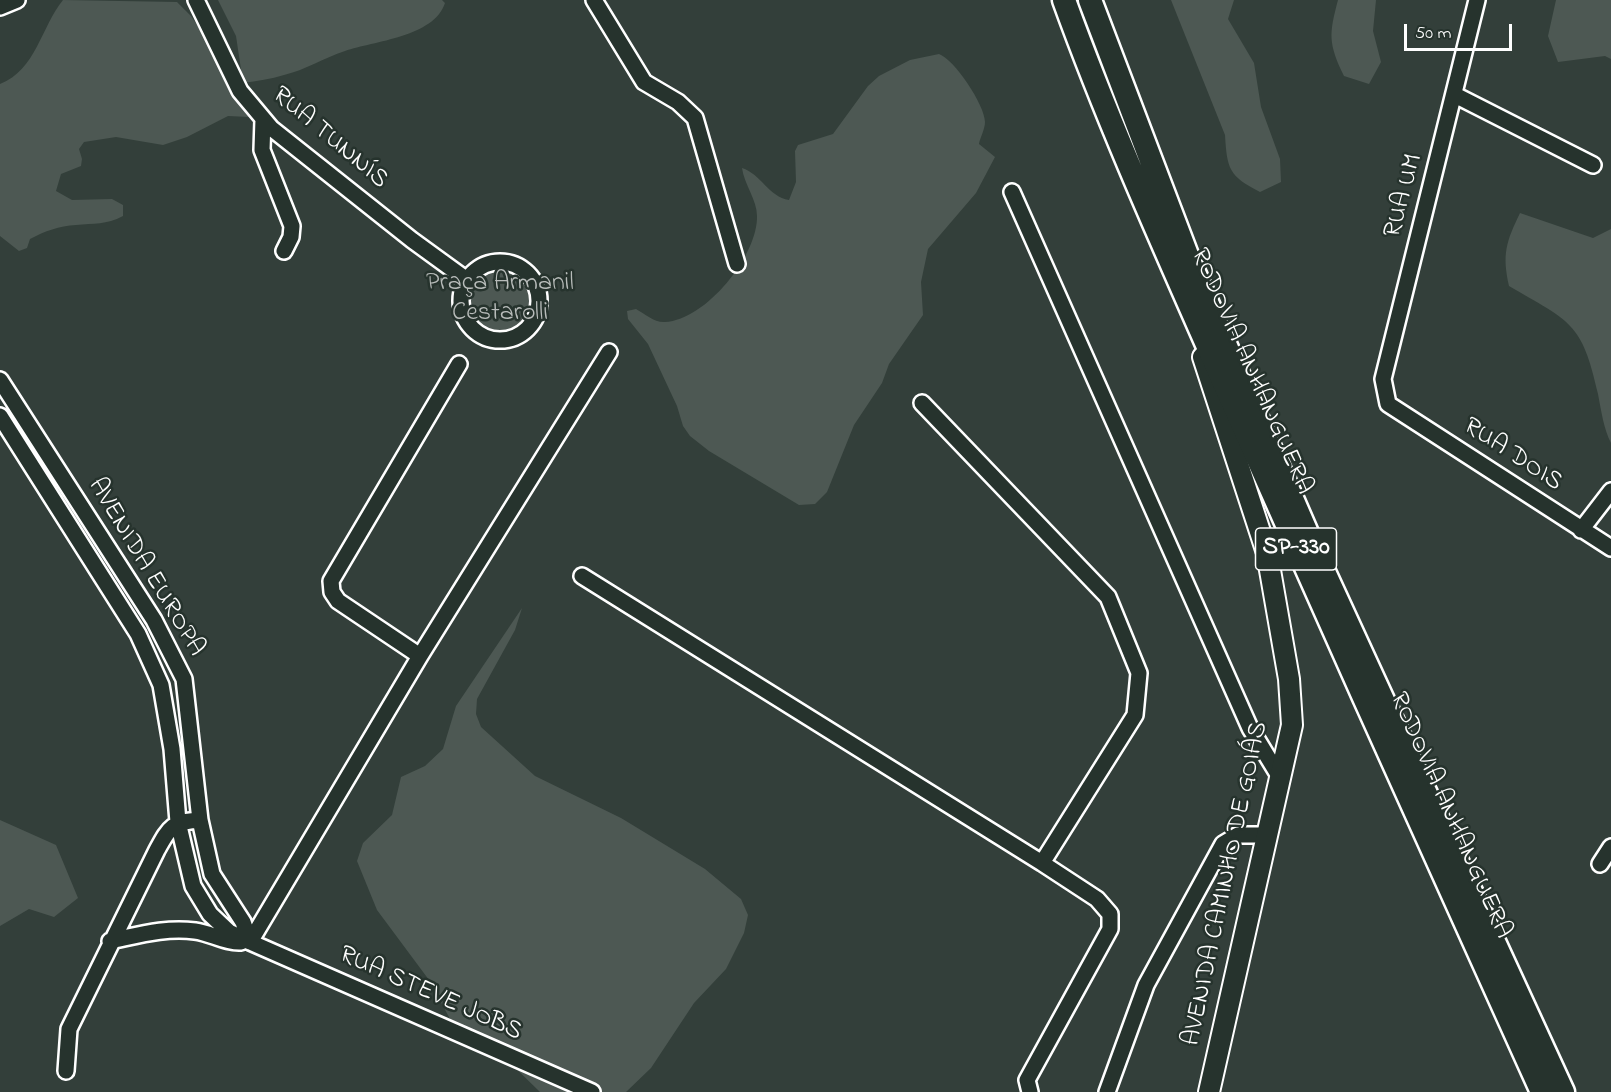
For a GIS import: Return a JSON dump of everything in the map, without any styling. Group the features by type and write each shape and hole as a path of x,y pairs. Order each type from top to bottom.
{"highway":[{"name":"RODOVIA ANHANGUERA","path":"1064,0 1101,101 1305,569 1542,1092"},
{"name":"RODOVIA ANHANGUERA","path":"1090,0 1190,263 1320,562 1563,1092"}],"main road":[{"name":"AVENIDA CAMINHO DE GOIÁS","path":"1175,271 1267,553 1289,679 1292,725 1209,1092"}],"street":[{"path":"0,7 17,0"},
{"path":"594,0 644,82 678,102 695,118 737,264"},
{"name":"RUA UM","path":"1388,404 1383,379 1477,0"},
{"name":"RUA TUNNÍS","path":"195,2 240,91 271,128 412,240 467,280"},
{"path":"1455,95 1593,165"},
{"path":"263,119 262,150 292,226 291,237 284,251"},
{"path":"1012,192 1250,728 1281,779"},
{"path":"487,264 512,264 524,270 533,279 538,291 538,310 530,327 519,334 501,339 482,335 472,327 461,304 467,280 476,270 487,264"},
{"path":"110,941 170,929 198,931 232,943 250,942 420,656 609,352"},
{"path":"420,656 338,601 332,592 331,581 459,364"},
{"name":"AVENIDA EUROPA","path":"0,380 154,620 184,680 200,820 212,874 243,922 250,942"},
{"path":"0,415 11,398"},
{"path":"922,403 1108,597 1139,673 1135,715 1042,862"},
{"name":"RUA DOIS","path":"1388,404 1611,548"},
{"name":"AVENIDA EUROPA","path":"0,415 138,634 161,685 172,749 178,822 192,886 210,914 229,932 250,942"},
{"path":"1581,530 1611,491"},
{"path":"582,576 1042,862 1097,899 1110,914 1110,929 1027,1080 1029,1092"},
{"path":"66,1071 69,1029 110,941 166,834 178,822 200,820"},
{"path":"1107,1092 1146,985 1223,844 1238,835 1268,835"},
{"path":"1600,864 1611,847"},
{"name":"RUA STEVE JOBS","path":"250,942 592,1092"}],"green space":[{"path":"63,0 177,2 191,16 247,99 250,108 249,117 228,116 187,137 163,145 116,137 84,142 79,149 82,159 81,166 61,174 56,191 72,200 112,199 123,205 123,216 105,222 52,229 30,239 27,248 19,251 0,236 0,84 22,69"},
{"path":"218,0 442,0 445,3 439,14 429,23 402,36 345,51 292,73 243,83 236,36"},
{"path":"1171,0 1234,0 1228,19 1254,63 1261,107 1280,159 1281,182 1260,192 1242,181 1232,170 1227,156 1225,135"},
{"path":"1338,0 1376,0 1373,31 1381,62 1369,84 1344,76 1335,55 1332,30"},
{"path":"1556,0 1611,0 1611,59 1605,56 1558,62 1548,36"},
{"path":"939,54 953,64 980,105 985,122 979,144 995,157 976,193 928,249 921,282 923,315 889,364 882,383 854,425 827,492 815,504 799,505 709,451 690,436 683,426 677,406 648,344 628,319 627,311 636,309 654,320 665,322 681,318 697,310 712,298 739,266 749,249 755,232 756,210 742,168 755,175 776,195 789,200 796,182 795,151 798,145 833,134 868,86 879,76 910,60"},
{"path":"1520,213 1593,238 1611,229 1611,443 1592,370 1579,337 1560,317 1509,286 1506,265 1507,248 1511,232"},
{"name":"Praça Armanil Cestarolli","path":"494,267 508,267 520,272 530,282 535,301 530,320 520,330 508,335 494,335 482,330 472,320 467,308 467,294 472,282 482,272"},
{"path":"522,608 515,630 477,699 476,714 481,727 535,776 621,818 705,869 741,899 748,915 744,933 726,969 694,1003 651,1068 626,1092 540,1092 500,1053 464,1032 450,1019 429,980 377,910 357,861 363,843 392,815 401,777 425,766 443,749 456,706"},
{"path":"0,820 56,845 78,898 54,917 29,909 0,926"}]}
